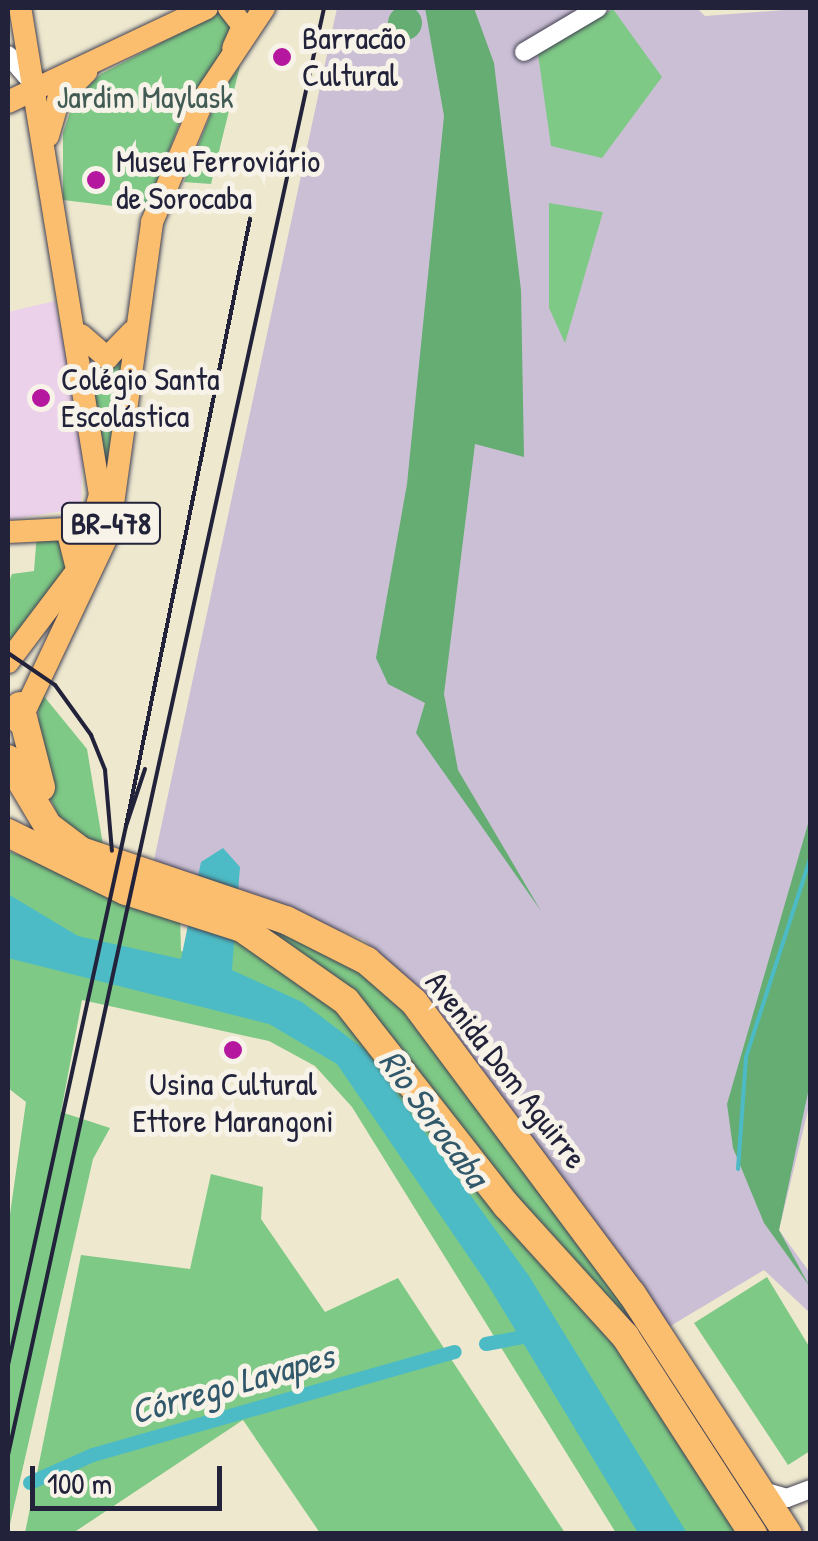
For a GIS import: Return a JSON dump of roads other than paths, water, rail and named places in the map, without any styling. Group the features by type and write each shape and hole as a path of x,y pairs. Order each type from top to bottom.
{"highway":[{"path":"20,706 49,808 81,852"},
{"name":"Avenida Dom Aguirre","path":"10,770 38,812 81,852 183,895 367,962 414,1002 632,1294 788,1534"},
{"name":"Avenida Dom Aguirre","path":"8,833 126,891 183,895"},
{"path":"8,845 126,891"},
{"name":"Avenida Dom Aguirre","path":"242,915 316,974 389,1051 507,1206 625,1336 753,1534"}],"main road":[{"path":"20,8 47,155"},
{"name":"BR-478","path":"33,84 98,61 207,8"},
{"name":"BR-478","path":"10,770 20,706 110,530 152,222 204,98 243,26 229,8"},
{"path":"204,98 264,8"},
{"name":"BR-478","path":"8,662 64,590 93,536 100,478 47,155 58,100 98,61"},
{"path":"8,102 33,84"},
{"path":"75,324 88,350 107,358 126,347 138,319"},
{"path":"8,532 56,526 76,536 64,590"}],"street":[{"path":"524,52 598,8"},
{"path":"8,55 33,84"},
{"path":"759,1490 787,1498 810,1490"}],"water":[{"name":"Rio Sorocaba","path":"223,848 240,867 232,970 302,1002 365,1050 529,1276 687,1533 638,1533 488,1285 337,1064 269,1024 8,958 8,894 78,936 181,959 201,862"}],"waterway":[{"path":"738,1169 746,1057 810,859"},
{"name":"Córrego Lavapes","path":"486,1344 534,1335"},
{"name":"Córrego Lavapes","path":"30,1483 93,1455 455,1352"}],"railway":[{"path":"8,1455 324,8"},
{"path":"145,769 126,826 250,219"},
{"path":"8,653 55,685 91,735 105,770 112,851"},
{"path":"8,1365 126,826"}],"place":[{"name":"Barracão Cultural","path":"282,57"},
{"name":"Museu Ferroviário de Sorocaba","path":"96,180"},
{"name":"Colégio Santa Escolástica","path":"41,398"},
{"name":"Usina Cultural Ettore Marangoni","path":"233,1050"}],"park label":[{"name":"Jardim Maylask","path":"145,97"}]}
